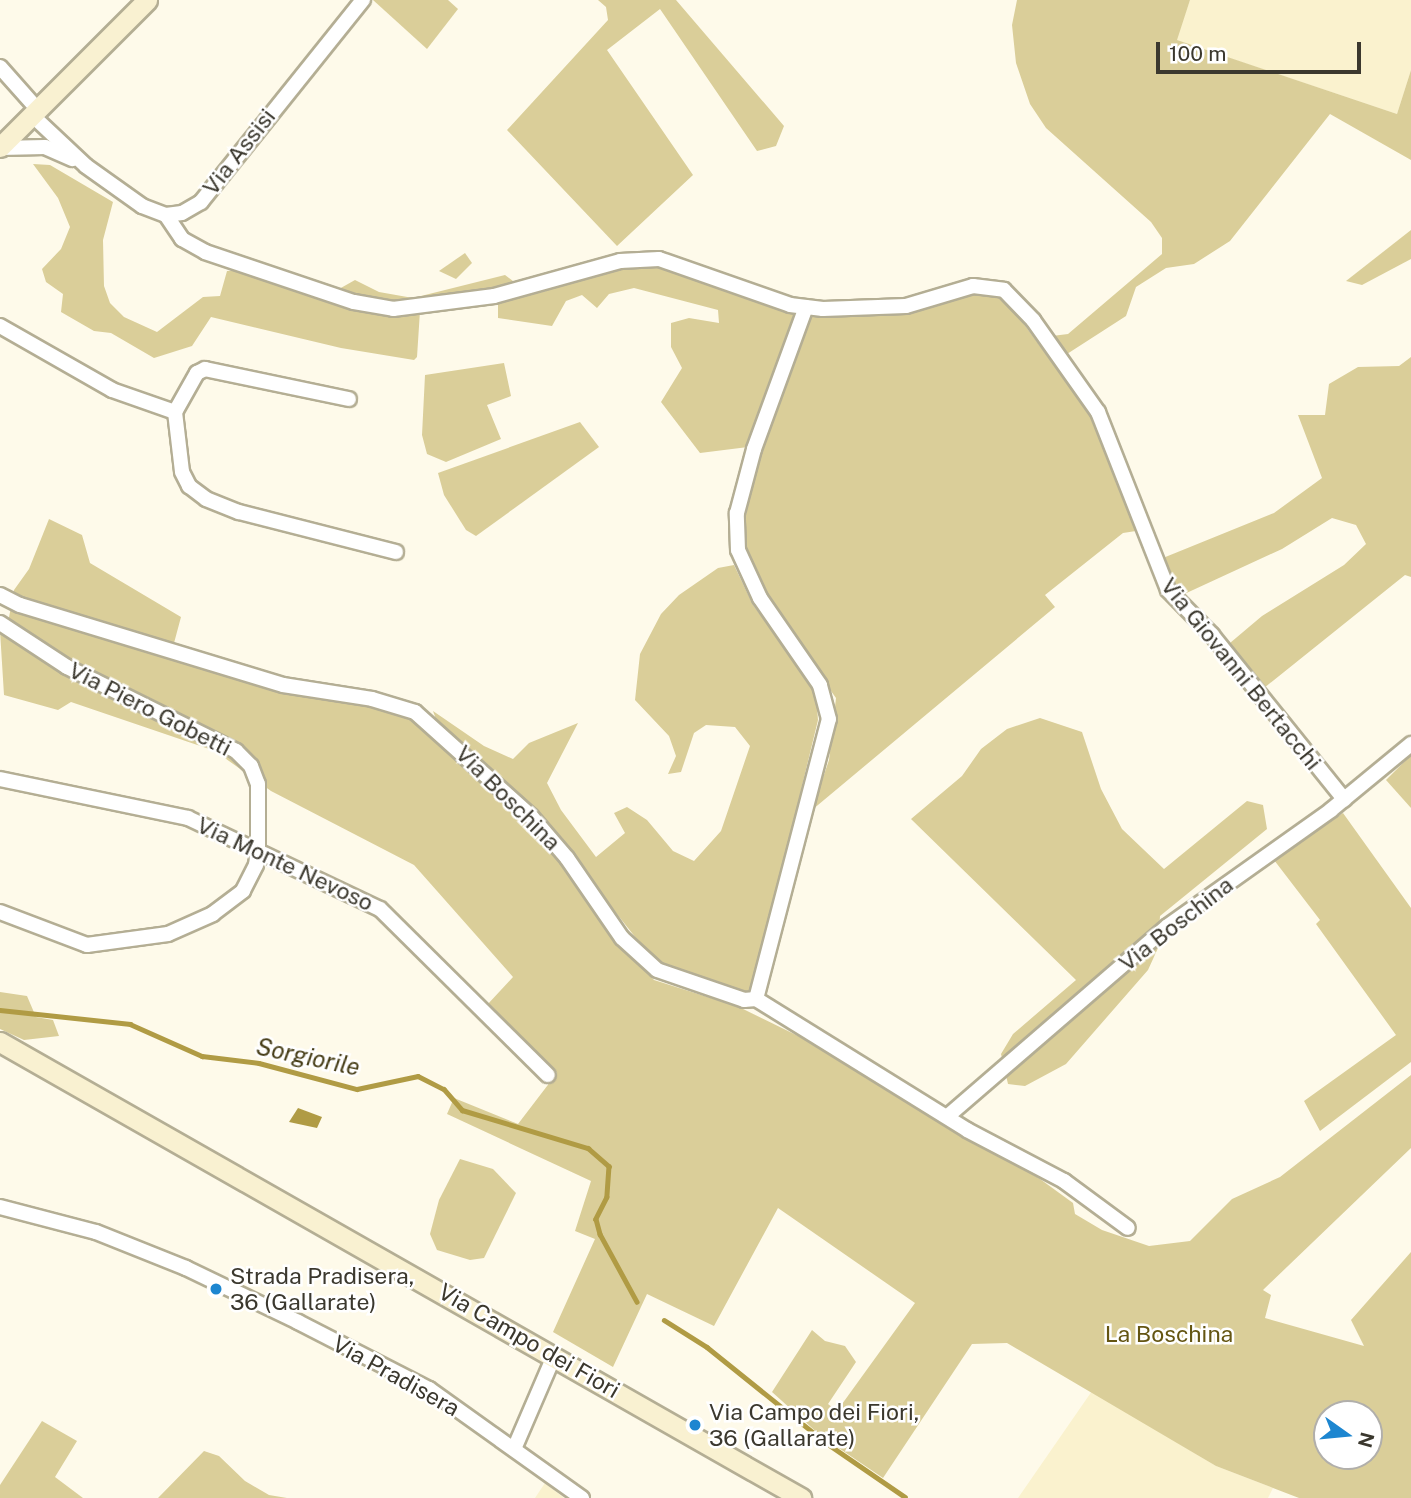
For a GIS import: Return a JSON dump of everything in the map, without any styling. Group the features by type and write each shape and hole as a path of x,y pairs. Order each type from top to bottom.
{"street":[{"path":"0,147 36,114 146,0"},
{"name":"Via Assisi","path":"166,215 182,213 201,202 363,0"},
{"path":"0,66 36,114 86,166 142,206 166,215"},
{"path":"0,147 45,147 86,166"},
{"name":"Via Giovanni Bertacchi","path":"166,215 182,240 205,252 354,302 393,309 494,296 620,261 659,259 806,307 906,306 987,285 1004,290 1020,303 1098,412 1168,590 1212,635 1344,799"},
{"path":"756,999 828,719 820,685 760,598 738,550 737,513 754,449 806,307"},
{"path":"0,326 112,390 175,412"},
{"path":"349,399 205,369 197,373 175,412 182,472 190,486 206,499 239,512 396,552"},
{"name":"Via Boschina","path":"0,595 20,605 283,685 372,699 415,712 531,816 567,858 622,938 657,970 744,1000 756,999 949,1115 967,1130 1064,1181 1128,1228"},
{"name":"Via Piero Gobetti","path":"0,622 67,667 236,751 251,766 258,784 256,865 243,891 213,914 168,934 87,945 0,912"},
{"name":"Via Boschina","path":"949,1115 1168,926 1344,799 1411,744"},
{"name":"Via Monte Nevoso","path":"0,779 188,818 380,909 548,1075"},
{"name":"Via Campo dei Fiori","path":"0,1042 552,1361 777,1498"},
{"name":"Via Campo dei Fiori","path":"0,1055 801,1498"},
{"name":"Via Pradisera","path":"0,1207 96,1232 186,1268 429,1389 582,1498"},
{"path":"514,1449 552,1361"}],"shaded area":[{"path":"1190,0 1411,0 1411,70 1397,114 1176,40"},
{"path":"298,1108 322,1117 317,1128 289,1122"},
{"path":"1092,1391 1216,1466 1273,1488 1268,1498 1018,1498"},
{"path":"545,1483 564,1498 535,1498"}],"green space":[{"path":"373,0 448,0 458,9 427,49"},
{"path":"598,0 676,0 784,126 776,146 757,151 660,9 607,50 693,175 617,246 507,130 608,20 606,7"},
{"path":"1017,0 1190,0 1177,40 1397,114 1411,70 1411,160 1330,114 1230,241 1194,264 1166,268 1136,287 1126,316 1067,354 1052,336 1068,334 1162,254 1162,238 1151,222 1046,128 1030,104 1016,63 1012,25"},
{"path":"33,164 50,165 113,202 103,240 104,286 110,303 124,317 157,332 203,297 220,296 227,271 245,270 420,311 417,357 414,360 341,348 211,317 192,346 154,358 111,333 94,331 61,312 63,294 46,282 42,269 61,249 70,227 58,198"},
{"path":"1411,230 1411,259 1362,285 1346,281"},
{"path":"465,253 472,263 456,279 439,271"},
{"path":"638,264 658,266 799,310 748,447 700,453 661,402 682,368 671,347 671,323 689,318 719,323 718,310 634,288 609,294 597,308 582,295 566,301 552,326 498,318 498,302 511,295 543,292 600,271"},
{"path":"505,275 517,284 406,303 376,301 339,289 355,280 379,292 413,298"},
{"path":"979,288 1004,297 1092,417 1136,531 1123,533 1045,595 1055,607 812,810 829,760 836,698 771,607 746,552 742,532 759,458 809,311 840,316 901,311 929,307"},
{"path":"1411,357 1411,577 1405,575 1264,688 1230,643 1262,616 1344,565 1366,544 1356,525 1332,518 1282,549 1180,596 1158,560 1274,513 1322,478 1298,415 1325,415 1329,384 1358,367 1399,366"},
{"path":"504,363 511,396 487,405 501,439 446,462 427,454 422,435 425,375"},
{"path":"580,422 599,447 476,536 466,530 444,495 438,473"},
{"name":"La Boschina","path":"49,519 82,535 90,563 181,617 170,658 284,692 381,706 413,716 539,832 606,928 654,980 739,1007 841,1057 1040,1179 1073,1203 1075,1214 1102,1230 1149,1246 1190,1241 1232,1199 1280,1177 1411,1075 1411,1148 1263,1290 1271,1295 1265,1318 1364,1346 1351,1320 1411,1252 1411,1498 1299,1498 1216,1466 1007,1343 972,1344 883,1478 821,1436 772,1392 812,1330 825,1341 845,1346 856,1362 828,1404 837,1411 915,1303 778,1208 714,1326 647,1294 613,1367 553,1332 595,1239 575,1231 591,1181 447,1114 454,1098 518,1124 557,1073 487,1005 513,977 414,865 271,791 215,751 71,702 58,710 4,695 0,631 8,623 14,590 29,569"},
{"path":"734,565 753,605 806,676 816,695 818,720 770,918 749,991 739,993 662,963 647,952 537,813 437,722 433,711 484,746 513,759 529,743 578,723 547,783 561,810 596,857 625,833 614,813 627,807 647,820 673,851 694,861 721,831 750,746 735,727 706,725 694,733 681,772 668,774 676,756 669,736 635,700 640,654 661,614 679,595 718,568"},
{"path":"1040,718 1082,732 1101,789 1122,829 1164,869 1247,801 1263,805 1267,829 1160,916 1158,948 1148,970 1066,1064 1025,1086 1008,1084 1001,1054 1013,1034 1076,980 911,819 962,776 981,749 1007,729"},
{"path":"1411,755 1411,808 1386,780"},
{"path":"1343,813 1411,908 1411,1062 1320,1131 1304,1101 1396,1035 1316,924 1320,920 1274,860"},
{"path":"0,992 27,996 36,1017 53,1020 59,1036 24,1040 0,1029"},
{"path":"460,1159 493,1169 516,1193 484,1258 470,1260 437,1250 430,1234 439,1200"},
{"path":"42,1421 77,1441 55,1477 83,1498 0,1498 0,1485"},
{"path":"204,1451 219,1456 245,1481 269,1495 287,1498 158,1498"}],"waterway":[{"name":"Sorgiorile","path":"0,1010 130,1024 202,1056 259,1063 357,1089 418,1076 444,1089 462,1110 588,1148 609,1166 607,1197 596,1219 600,1234 637,1302"},
{"name":"Sorgiorile","path":"664,1320 707,1347 825,1442 905,1497"}],"place":[{"name":"Strada Pradisera, 36 (Gallarate)","path":"216,1289"},
{"name":"Via Campo dei Fiori, 36 (Gallarate)","path":"695,1425"}]}
